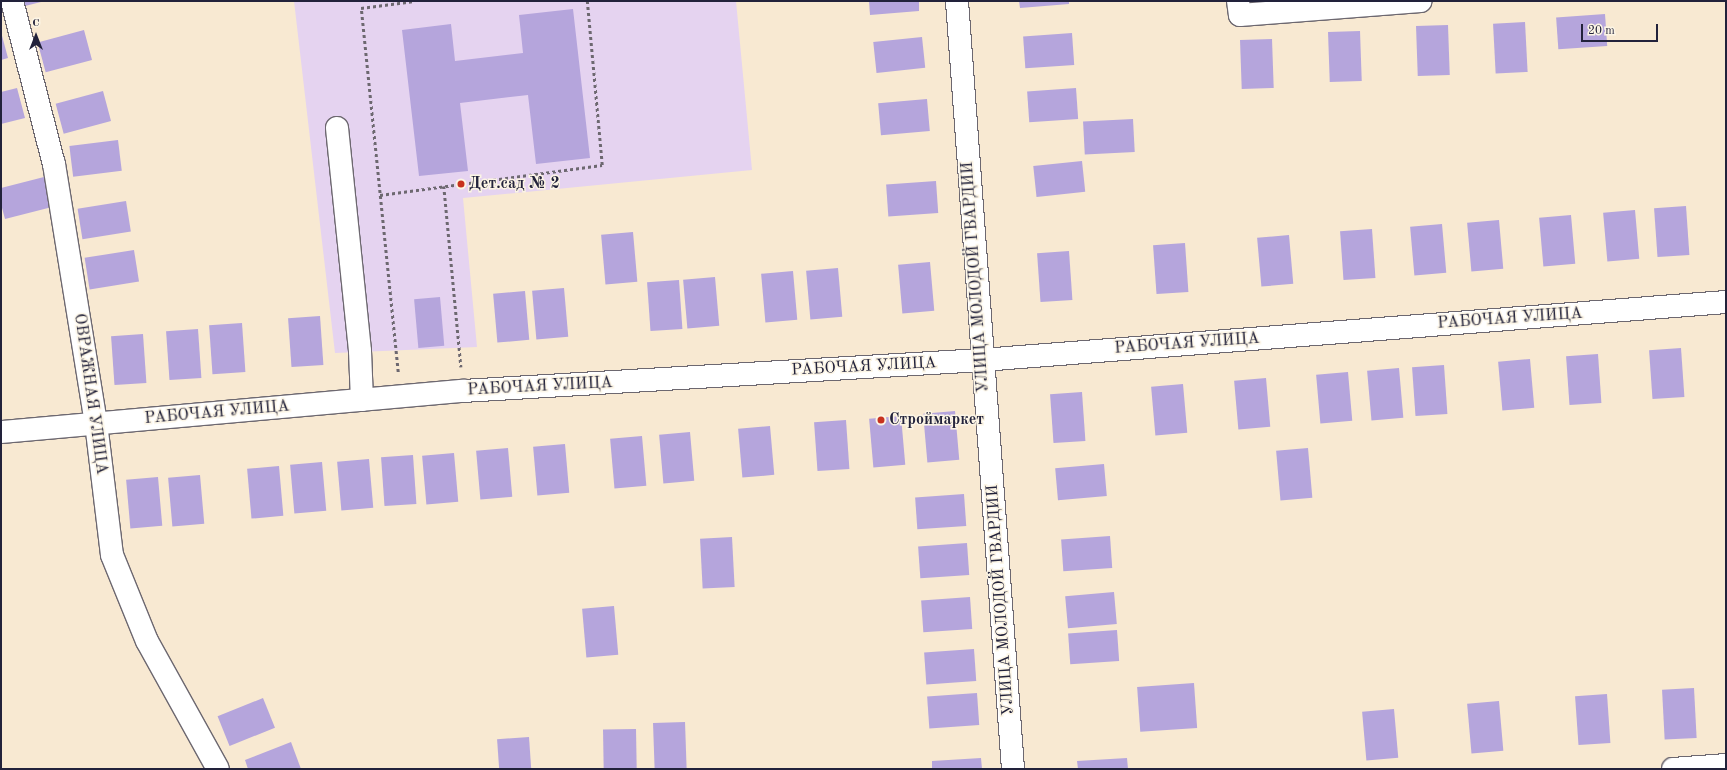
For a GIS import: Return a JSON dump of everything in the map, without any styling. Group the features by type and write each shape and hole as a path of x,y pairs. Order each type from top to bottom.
{"street":[{"name":"ОВРАЖНАЯ УЛИЦА","path":"12,1 54,164 96,424 112,555 147,641 218,769"},
{"name":"УЛИЦА МОЛОДОЙ ГВАРДИИ","path":"957,1 982,360 1014,769"},
{"path":"1238,1 1240,15 1420,1"},
{"path":"337,128 360,351 362,400"},
{"name":"РАБОЧАЯ УЛИЦА","path":"1,432 463,391 982,360 1726,302"},
{"path":"1673,769 1726,765"}],"path":[{"path":"400,396 361,8 415,1"},
{"path":"380,195 602,165 587,1"},
{"path":"444,186 463,391"}],"shaded area":[{"name":"Дет.сад № 2","path":"294,1 736,1 752,170 463,198 477,347 335,353"}],"building":[{"path":"24,1 41,1 41,2 25,6"},
{"path":"869,1 919,1 919,11 870,15"},
{"path":"1019,1 1069,1 1069,4 1020,8"},
{"path":"573,9 590,158 536,164 528,95 460,103 468,171 419,176 402,30 451,24 455,61 523,53 519,15"},
{"path":"1605,14 1607,46 1558,49 1556,17"},
{"path":"1525,22 1528,72 1496,74 1493,24"},
{"path":"1448,25 1450,75 1418,76 1416,26"},
{"path":"84,30 92,60 46,72 38,42"},
{"path":"1360,31 1362,81 1330,82 1328,32"},
{"path":"1,32 8,58 1,60"},
{"path":"1072,33 1074,65 1025,68 1023,36"},
{"path":"922,37 925,68 877,73 873,42"},
{"path":"1272,39 1274,88 1242,89 1240,40"},
{"path":"17,88 25,118 1,124 1,92"},
{"path":"1076,88 1078,119 1029,122 1027,91"},
{"path":"103,91 111,121 64,134 56,104"},
{"path":"927,99 930,131 881,135 878,103"},
{"path":"1133,119 1135,152 1085,155 1083,122"},
{"path":"118,140 122,171 73,177 69,146"},
{"path":"1082,161 1085,192 1037,197 1033,166"},
{"path":"44,177 52,207 5,219 1,204 1,188"},
{"path":"936,181 938,213 888,216 886,184"},
{"path":"126,201 131,232 82,239 78,209"},
{"path":"1686,206 1689,255 1657,257 1654,208"},
{"path":"1635,210 1639,259 1607,262 1603,213"},
{"path":"1571,215 1575,264 1543,267 1539,218"},
{"path":"1499,220 1503,269 1471,272 1467,223"},
{"path":"1442,224 1446,273 1414,276 1410,227"},
{"path":"1372,229 1375,278 1343,280 1340,231"},
{"path":"633,232 637,282 605,285 601,235"},
{"path":"1289,235 1293,284 1261,287 1257,238"},
{"path":"1185,243 1188,292 1156,294 1153,245"},
{"path":"134,250 139,282 90,289 85,258"},
{"path":"1069,251 1072,300 1040,302 1037,253"},
{"path":"930,262 934,311 902,314 898,265"},
{"path":"838,268 842,317 810,320 806,271"},
{"path":"793,271 797,320 765,323 761,274"},
{"path":"715,277 719,326 687,329 683,280"},
{"path":"679,280 682,329 650,331 647,282"},
{"path":"564,288 568,337 536,340 532,291"},
{"path":"525,291 529,340 497,343 493,294"},
{"path":"440,297 444,346 418,348 414,299"},
{"path":"320,316 323,365 291,367 288,318"},
{"path":"242,323 245,372 212,374 209,325"},
{"path":"198,329 201,378 169,380 166,331"},
{"path":"143,334 146,383 114,385 111,336"},
{"path":"1681,348 1684,397 1652,399 1649,350"},
{"path":"1598,354 1601,403 1569,405 1566,356"},
{"path":"1530,359 1534,408 1502,411 1498,362"},
{"path":"1444,365 1447,414 1415,416 1412,367"},
{"path":"1399,368 1403,418 1371,421 1367,371"},
{"path":"1348,372 1352,421 1320,424 1316,375"},
{"path":"1266,378 1270,427 1238,430 1234,381"},
{"path":"1183,384 1187,433 1155,436 1151,387"},
{"path":"1082,392 1085,441 1053,443 1050,394"},
{"path":"955,411 959,460 927,463 923,414"},
{"path":"901,416 905,465 873,468 869,419"},
{"path":"846,420 849,469 817,471 814,422"},
{"path":"770,426 774,475 742,478 738,429"},
{"path":"690,432 694,481 663,484 659,435"},
{"path":"642,436 646,486 614,489 610,439"},
{"path":"565,444 569,493 537,496 533,447"},
{"path":"508,448 512,497 480,500 476,451"},
{"path":"1308,448 1312,498 1280,501 1276,451"},
{"path":"454,453 458,502 426,505 422,456"},
{"path":"413,455 416,504 384,506 381,457"},
{"path":"369,459 373,508 341,511 337,462"},
{"path":"322,462 326,511 294,514 290,465"},
{"path":"1104,464 1107,496 1058,500 1055,468"},
{"path":"279,466 283,516 251,519 247,469"},
{"path":"200,475 204,524 172,527 168,478"},
{"path":"158,477 162,526 130,529 126,480"},
{"path":"964,494 966,526 917,529 915,497"},
{"path":"1110,536 1112,568 1063,571 1061,539"},
{"path":"732,537 735,587 703,589 700,539"},
{"path":"967,543 969,575 920,578 918,546"},
{"path":"1114,592 1117,624 1068,628 1065,596"},
{"path":"970,597 972,629 923,632 921,600"},
{"path":"614,606 618,655 586,658 582,609"},
{"path":"1117,630 1119,661 1070,664 1068,633"},
{"path":"974,649 976,681 926,684 924,652"},
{"path":"1194,683 1197,728 1140,732 1137,687"},
{"path":"1694,688 1697,738 1665,740 1662,690"},
{"path":"977,693 979,725 929,728 927,696"},
{"path":"1607,694 1610,743 1578,745 1575,696"},
{"path":"263,698 275,728 230,746 218,716"},
{"path":"1499,701 1503,751 1471,754 1467,704"},
{"path":"1394,709 1398,758 1366,761 1362,712"},
{"path":"685,722 687,769 655,769 653,723"},
{"path":"636,729 637,769 604,769 603,730"},
{"path":"529,737 531,769 499,769 497,739"},
{"path":"291,742 301,769 248,769 245,760"},
{"path":"981,758 982,769 932,769 932,761"},
{"path":"1127,758 1128,769 1078,769 1077,761"}],"place":[{"name":"Дет.сад № 2","path":"461,184"},
{"name":"Строймаркет","path":"881,420"}]}
